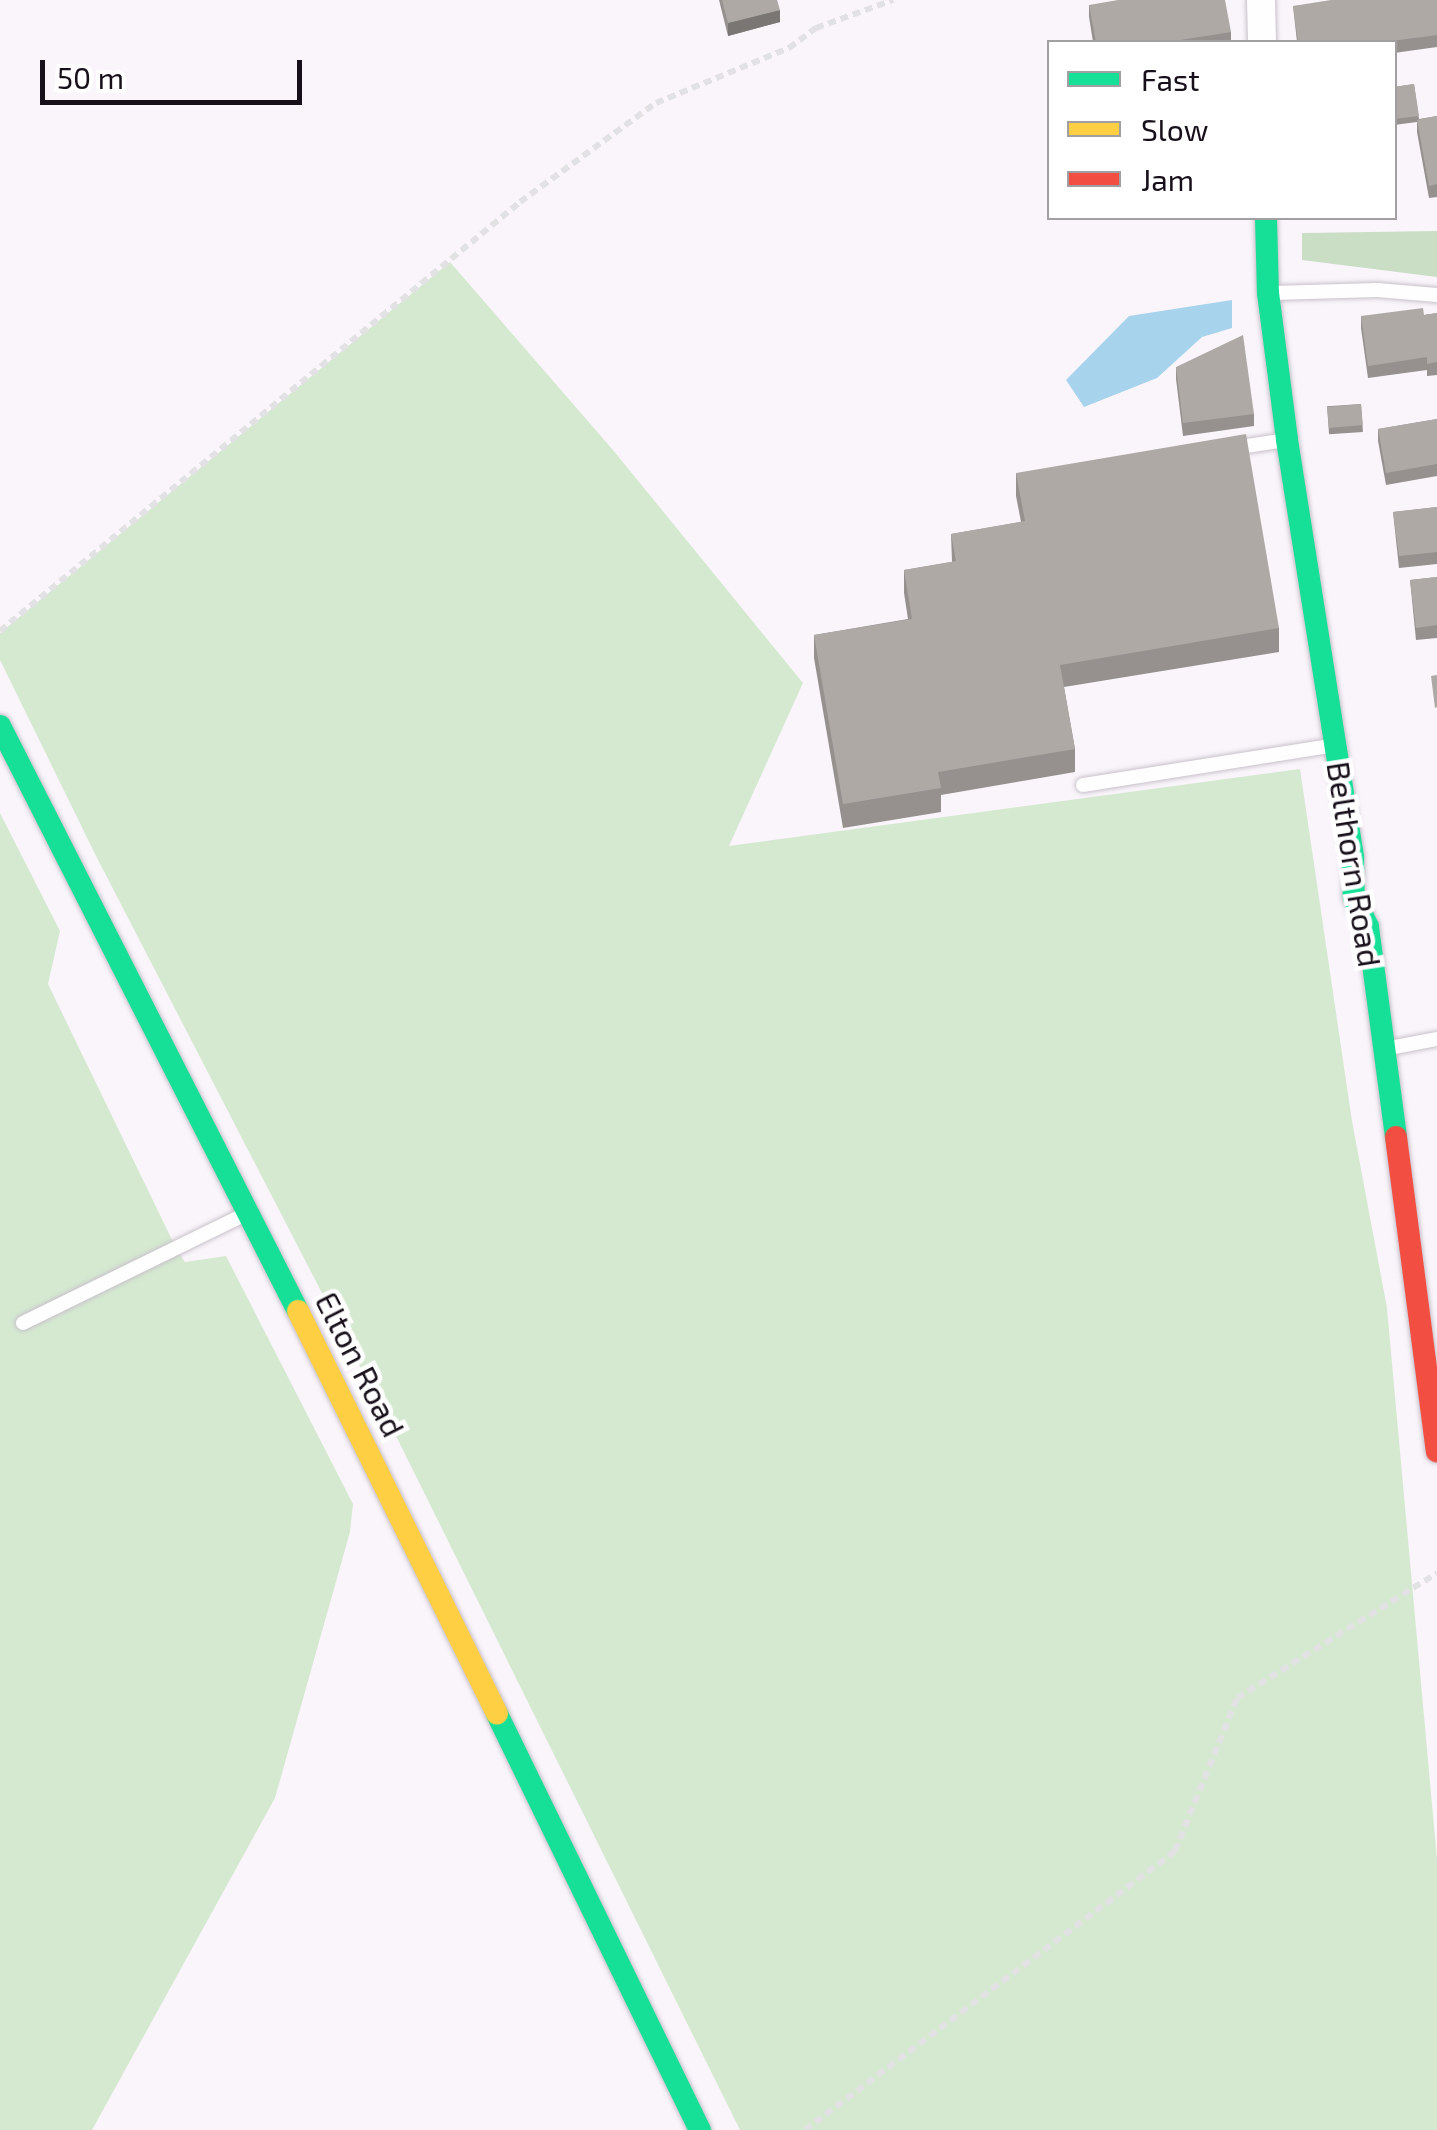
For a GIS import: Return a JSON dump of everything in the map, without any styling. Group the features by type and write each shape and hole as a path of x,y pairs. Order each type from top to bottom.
{"main road":[{"name":"Belthorn Road","path":"1266,220 1268,293 1286,440 1353,858 1354,897 1368,927 1417,1274 1437,1451"},
{"name":"Elton Road","path":"0,726 248,1212 700,2130"}],"street":[{"path":"1262,40 1268,1"}],"lane":[{"path":"1268,293 1377,290 1437,295"},
{"path":"1208,452 1286,440"},
{"path":"1083,784 1335,745"},
{"path":"1383,1049 1437,1040"},
{"path":"22,1324 248,1212"}],"path":[{"path":"0,631 520,202 656,103 789,48 816,28 893,0"},
{"path":"805,2130 1175,1851 1237,1698 1437,1573"}],"green space":[{"path":"1437,231 1437,277 1302,260 1302,233"},
{"path":"450,262 613,450 803,683 729,846 1300,769 1352,1121 1387,1308 1437,1859 1437,2130 740,2130 399,1442 96,856 0,660 0,633"},
{"path":"0,813 60,931 48,984 176,1248 185,1262 226,1256 353,1504 350,1532 275,1798 92,2130 0,2130"}],"water":[{"path":"1232,300 1232,328 1202,337 1157,378 1084,407 1066,380 1129,316"}],"building":[{"path":"722,0 777,0 780,10 728,23"},
{"path":"1118,0 1225,0 1231,32 1181,40 1096,40 1089,5"},
{"path":"1331,0 1437,0 1437,35 1397,40 1298,40 1293,6"},
{"path":"1414,84 1419,116 1397,119 1397,87"},
{"path":"1437,116 1437,184 1429,186 1417,120"},
{"path":"1423,308 1424,315 1437,313 1437,362 1427,364 1427,357 1368,366 1361,316"},
{"path":"1243,335 1254,414 1183,423 1176,367"},
{"path":"1361,404 1363,425 1329,428 1327,407"},
{"path":"1437,419 1437,464 1386,473 1378,429"},
{"path":"1246,434 1279,628 1060,665 1075,749 938,772 941,788 843,804 814,635 912,619 904,570 956,561 951,534 1025,521 1016,473"},
{"path":"1437,507 1437,552 1399,556 1393,512"},
{"path":"1437,577 1437,625 1416,628 1410,580"},
{"path":"1437,675 1437,707 1435,708 1431,676"}],"traffic: fast":[{"path":"1266,220 1268,293 1287,440 1353,858 1354,897 1368,927 1396,1137"},
{"path":"0,726 298,1311"},
{"path":"497,1714 700,2130"}],"traffic: slow":[{"path":"298,1311 497,1714"}],"traffic: jam":[{"path":"1396,1137 1437,1451"}]}
